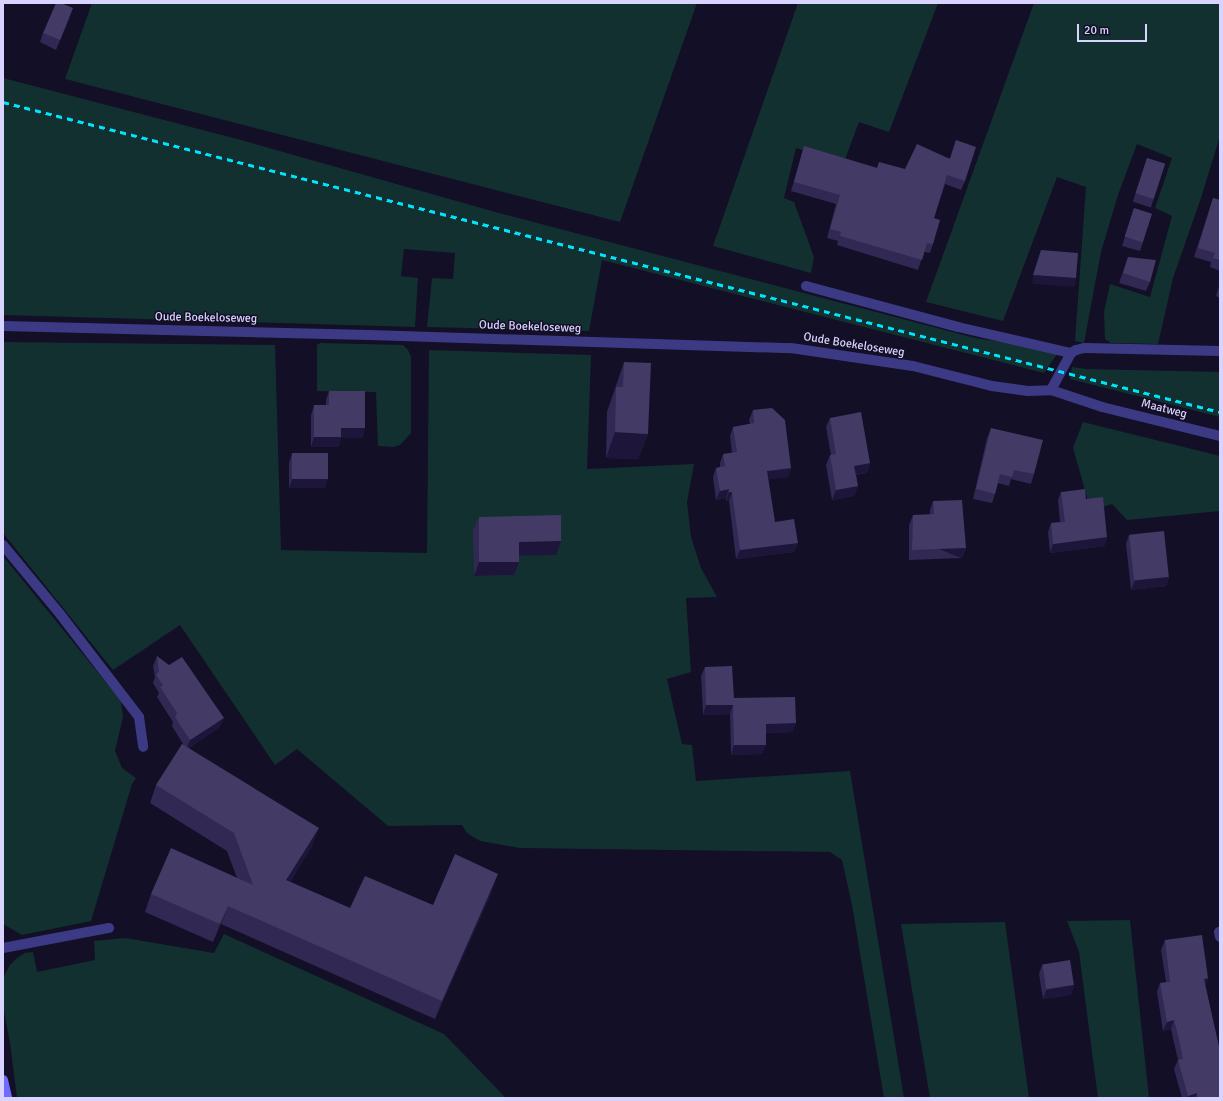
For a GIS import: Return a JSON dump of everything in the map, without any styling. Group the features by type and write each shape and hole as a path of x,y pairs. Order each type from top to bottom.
{"main road":[{"path":"3,1080 7,1098"}],"street":[{"path":"806,286 958,327 1071,353 1085,348 1220,351"},
{"name":"Oude Boekeloseweg","path":"3,326 370,334 791,348 913,366 992,386 1028,391 1051,390 1102,407"},
{"path":"1051,390 1071,353"},
{"name":"Maatweg","path":"1102,407 1220,436"},
{"path":"3,545 60,614 139,717 143,747"},
{"path":"3,948 109,928"}],"green space":[{"path":"92,3 697,3 620,222 65,79"},
{"path":"798,3 938,3 889,132 859,122 844,162 796,148 784,198 794,202 814,257 811,273 713,246"},
{"path":"1034,3 1220,3 1220,136 1201,198 1173,278 1158,344 1111,343 1105,339 1104,312 1110,284 1150,297 1172,216 1155,208 1172,158 1137,144 1118,195 1101,252 1084,343 1075,341 1086,187 1057,177 1003,321 926,302"},
{"path":"3,78 241,140 499,213 975,338 1038,347 1057,354 1044,373 602,260 589,331 427,327 432,278 453,279 455,253 404,249 401,276 418,278 415,327 3,315"},
{"path":"3,342 275,345 281,550 427,553 429,350 591,355 587,469 694,464 687,502 691,537 701,568 717,597 686,598 691,672 667,679 682,744 692,745 696,781 850,771 904,1098 884,1098 852,905 842,860 830,852 520,848 480,841 467,833 462,825 388,826 297,749 275,765 180,625 113,670 3,533"},
{"path":"320,343 403,345 408,350 411,357 411,433 400,445 394,447 378,446 376,392 317,391 317,345"},
{"path":"1072,367 1086,369 1220,372 1220,417 1070,379"},
{"path":"1083,422 1220,456 1220,511 1127,520 1112,504 1091,511 1073,448"},
{"path":"3,556 121,702 123,717 115,751 122,768 136,778 132,784 91,921 22,935 3,924"},
{"path":"1130,920 1149,1098 1098,1098 1079,952 1067,921"},
{"path":"1005,922 1029,1098 930,1098 901,924"},
{"path":"224,934 444,1034 506,1098 17,1098 10,1043 3,1006 3,978 10,965 17,958 25,953 33,952 37,972 95,960 94,941 125,938 214,953"}],"building":[{"path":"56,3 61,3 73,8 60,40 43,33"},
{"path":"956,140 976,147 965,181 947,175 934,218 940,220 933,244 927,243 922,260 840,236 841,232 830,229 840,195 794,182 804,146 877,168 879,162 905,169 917,144 950,159"},
{"path":"1147,158 1165,164 1154,199 1136,193"},
{"path":"1213,198 1220,200 1220,260 1213,258 1215,253 1198,248"},
{"path":"1134,208 1152,214 1143,242 1125,237"},
{"path":"1041,250 1078,253 1076,278 1033,275"},
{"path":"1128,257 1156,260 1150,282 1123,273"},
{"path":"624,362 651,363 648,434 615,432 616,387 623,387"},
{"path":"329,391 365,391 365,428 341,428 341,437 314,437 314,405 329,405"},
{"path":"772,408 785,420 791,468 767,471 775,522 794,519 798,543 740,550 732,492 729,492 729,489 720,491 716,468 725,466 723,454 737,452 733,427 754,423 753,410"},
{"path":"861,412 870,463 854,466 858,486 836,490 830,455 836,454 830,418"},
{"path":"991,428 1043,440 1034,474 1014,470 1012,477 1000,474 995,494 976,489"},
{"path":"292,453 328,453 328,479 292,479"},
{"path":"1085,489 1086,499 1103,497 1107,537 1053,544 1051,523 1065,522 1061,492"},
{"path":"962,500 966,548 912,550 913,515 934,514 933,501"},
{"path":"561,515 561,541 519,542 519,562 479,562 479,517"},
{"path":"1164,531 1169,577 1134,580 1129,535"},
{"path":"157,656 169,665 182,657 224,718 190,740 175,717 177,713 160,687 163,686 156,674 159,672"},
{"path":"732,666 734,698 795,697 796,723 766,724 766,745 734,745 733,705 706,705 705,667"},
{"path":"182,744 319,828 286,880 350,908 365,876 433,905 455,854 498,874 442,1001 228,906 220,924 151,894 171,848 253,885 234,833 156,785"},
{"path":"1202,935 1208,978 1204,979 1220,1051 1220,1098 1198,1098 1197,1093 1188,1096 1178,1060 1183,1059 1179,1039 1174,1020 1167,1022 1160,983 1170,982 1165,940"},
{"path":"1070,960 1074,985 1046,989 1042,964"}],"railway":[{"path":"3,102 1220,412"}]}
